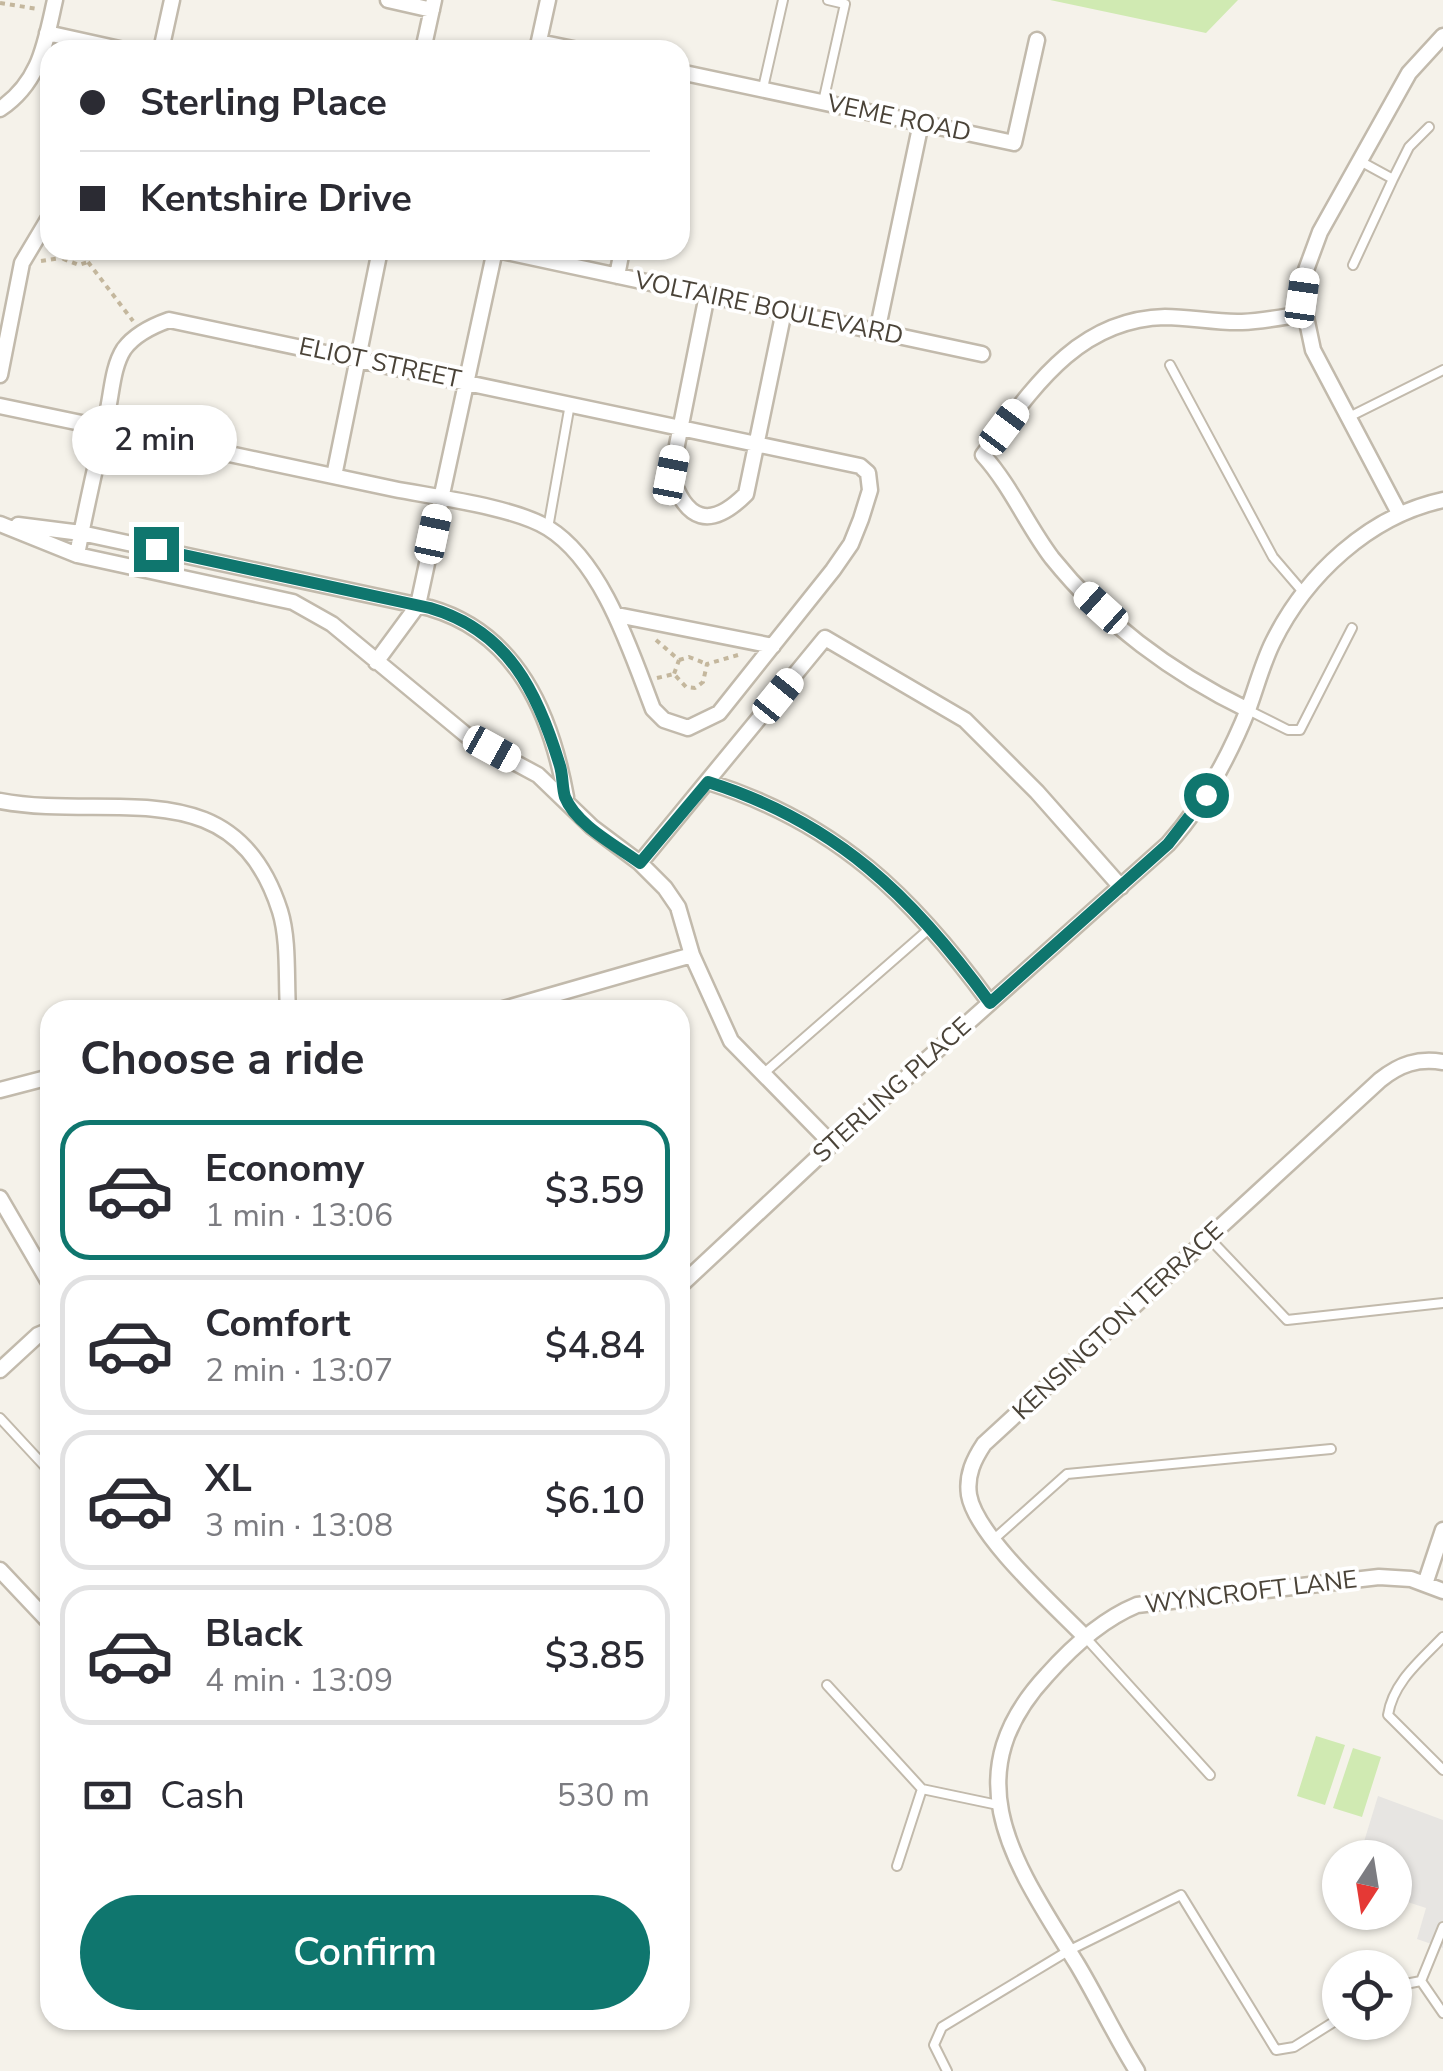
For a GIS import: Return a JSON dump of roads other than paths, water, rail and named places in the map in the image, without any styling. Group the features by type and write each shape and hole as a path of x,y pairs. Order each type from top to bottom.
{"street":[{"path":"163,40 172,0"},
{"path":"388,0 433,5 425,40"},
{"path":"539,40 548,0"},
{"path":"47,40 53,6"},
{"path":"47,34 76,40"},
{"path":"1400,513 1313,350 1303,314 1306,270 1315,245 1409,72 1443,36"},
{"name":"VEME ROAD","path":"690,74 1014,143 1037,40"},
{"path":"0,109 40,69"},
{"path":"877,332 921,123"},
{"path":"0,375 22,263 40,233"},
{"path":"334,476 378,260"},
{"path":"376,662 418,605 494,260"},
{"name":"VOLTAIRE BOULEVARD","path":"543,260 982,354"},
{"path":"617,276 620,260"},
{"path":"707,295 671,475 680,502 693,513 710,518 728,511 746,494 784,312"},
{"path":"1248,710 1162,661 1076,585 1051,556 983,454 1046,372 1073,347 1101,331 1132,320 1166,317 1240,322 1303,314"},
{"name":"ELIOT STREET","path":"104,428 125,348 142,333 169,320 850,464 868,472 870,490 851,544 773,646"},
{"path":"0,406 441,499 548,528 592,575 617,615 653,709 664,720 696,727 719,713 773,646 617,615"},
{"path":"78,555 104,428"},
{"name":"STERLING PLACE","path":"690,1277 832,1144 1121,887 1189,820 1206,795 1248,710 1272,642 1303,592 1341,552 1400,513 1443,500"},
{"path":"0,523 81,533 418,605 462,619 499,644 520,668 561,769 566,798"},
{"path":"0,523 78,555 292,602 318,614 450,724 538,774 592,827 640,863 678,907 692,955 731,1041 832,1144"},
{"path":"640,863 825,638 965,720 1037,792 1121,887"},
{"path":"708,782 753,796 852,853 881,875 990,1003"},
{"path":"0,801 165,808 204,818 224,828 254,859 281,914 287,1000"},
{"path":"535,1000 692,955"},
{"name":"KENSINGTON TERRACE","path":"1086,1638 993,1540 974,1512 969,1496 974,1459 984,1444 1394,1069 1424,1060 1443,1062"},
{"path":"0,1090 40,1080"},
{"path":"0,1198 40,1267"},
{"path":"0,1370 40,1334"},
{"path":"1425,1584 1443,1530"},
{"path":"0,1570 40,1613"},
{"name":"WYNCROFT LANE","path":"1137,2071 1011,1851 998,1805 1000,1752 1013,1719 1042,1679 1086,1638 1121,1611 1137,1605 1379,1577 1411,1579 1443,1592"}],"lane":[{"path":"763,89 782,0"},
{"path":"824,102 845,4 828,0"},
{"path":"1353,265 1409,147 1429,127"},
{"path":"1360,161 1392,179"},
{"path":"1170,365 1273,558 1303,592"},
{"path":"1348,417 1443,370"},
{"path":"548,528 570,404"},
{"path":"1248,710 1288,730 1300,730 1352,628"},
{"path":"762,1076 930,929"},
{"path":"1209,1238 1287,1320 1443,1303"},
{"path":"0,1418 40,1461"},
{"path":"993,1540 1067,1474 1331,1449"},
{"path":"1443,1637 1400,1682 1390,1697 1388,1715 1443,1770"},
{"path":"1086,1638 1210,1776"},
{"path":"827,1685 922,1789 998,1805"},
{"path":"897,1866 922,1789"},
{"path":"947,2071 934,2044 942,2027 1068,1951 1181,1895 1276,2050 1294,2047 1322,2029"},
{"path":"1421,1981 1443,1927"},
{"path":"1412,1983 1421,1981"},
{"path":"1421,1981 1443,2012"}]}
